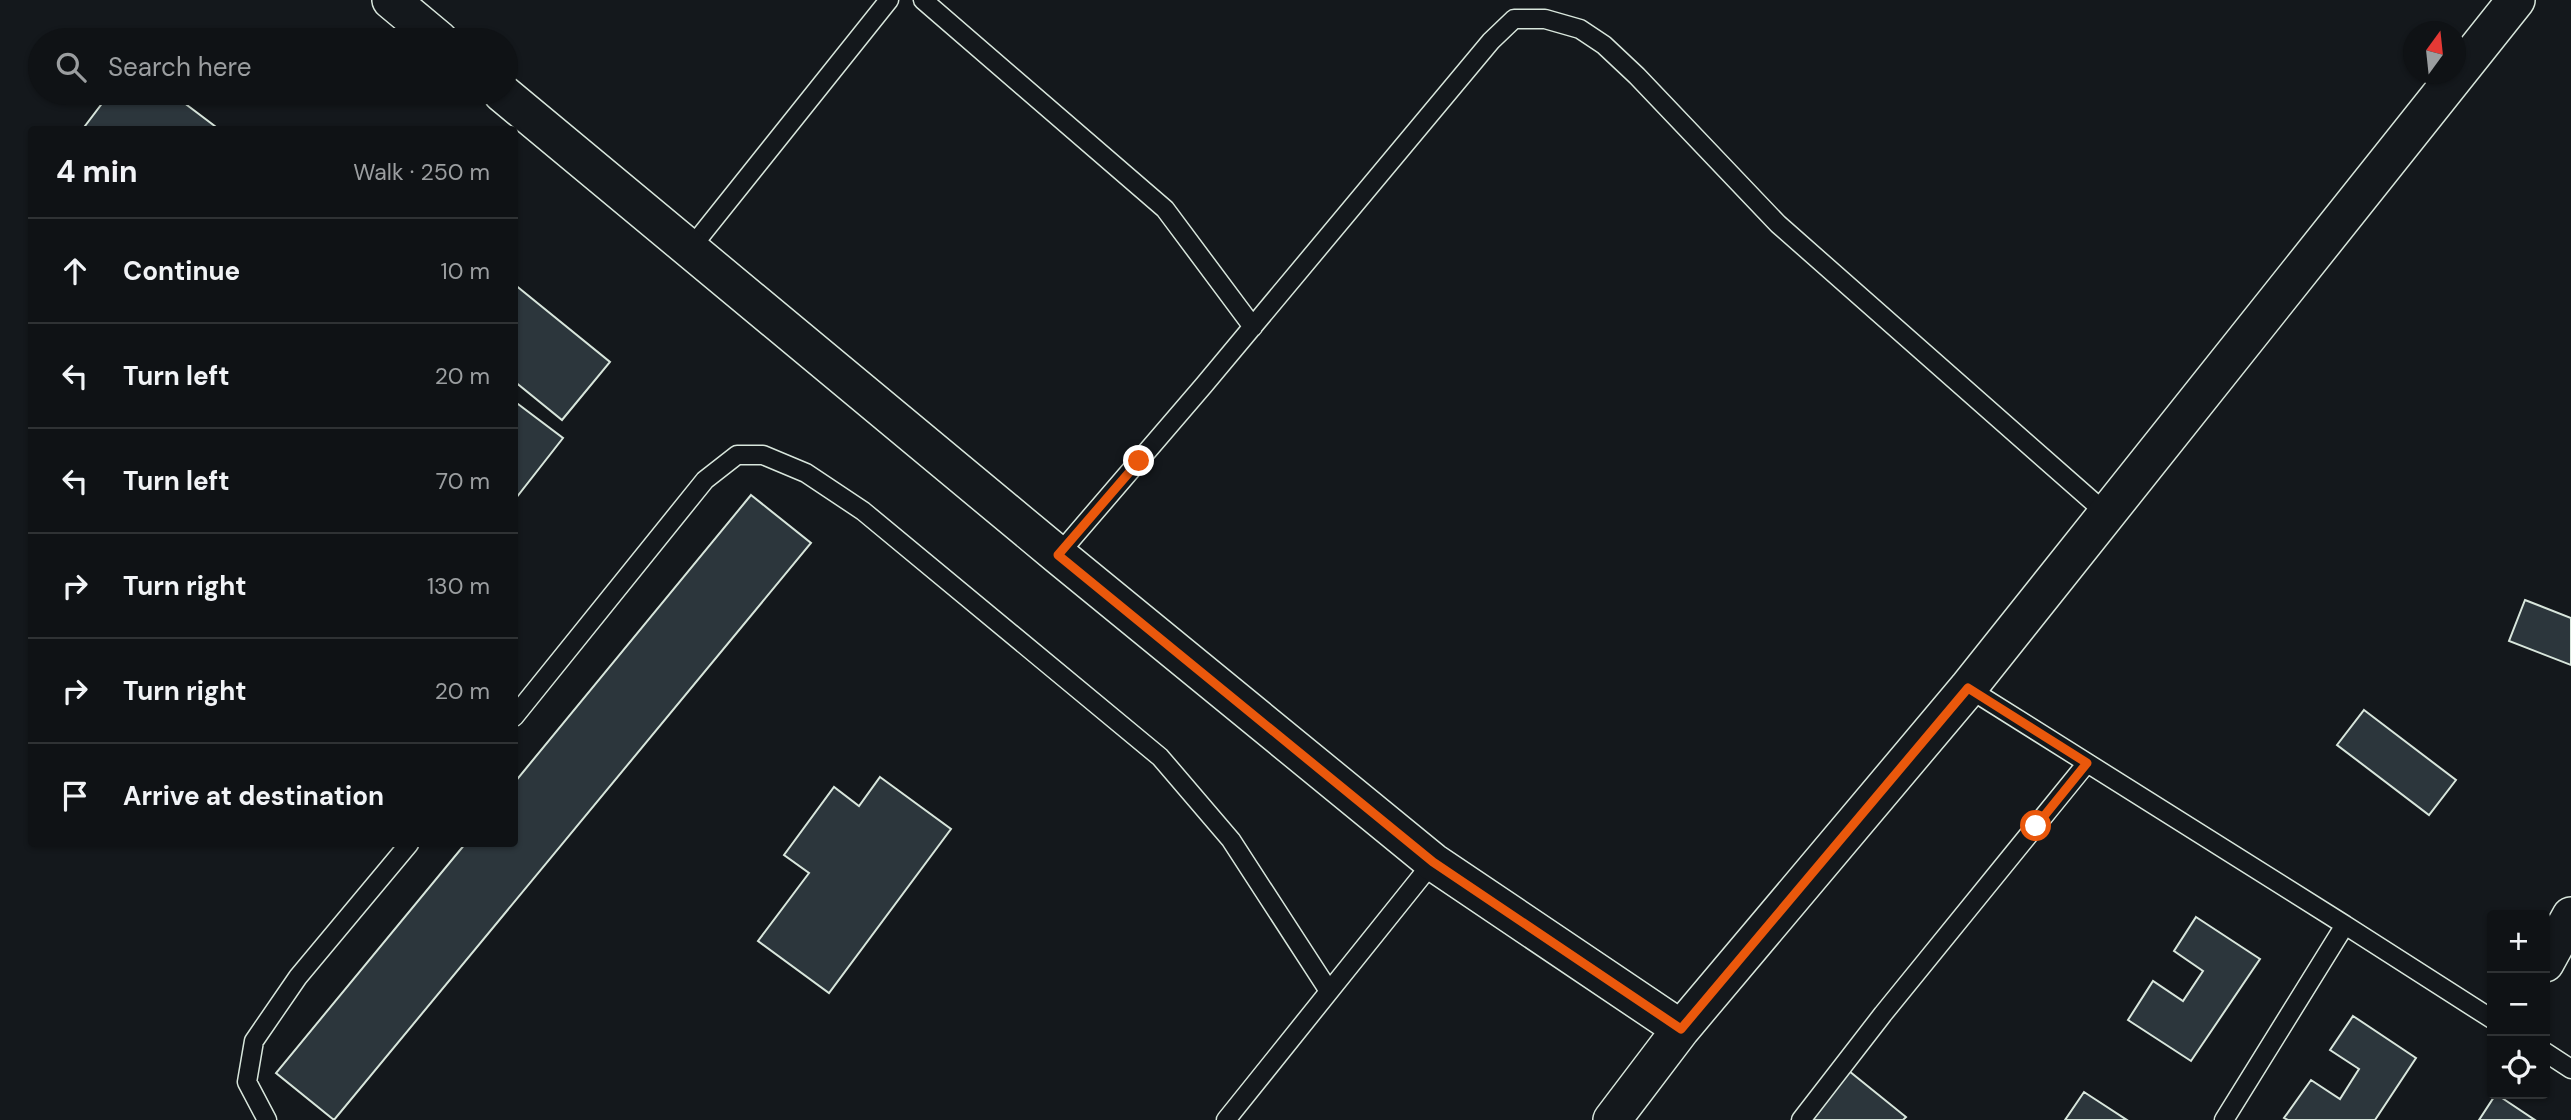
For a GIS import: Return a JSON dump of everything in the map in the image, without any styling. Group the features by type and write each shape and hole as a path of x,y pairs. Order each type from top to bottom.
{"street":[{"path":"391,0 425,28"},
{"path":"1612,1120 1681,1029 1968,688 2516,0"},
{"path":"516,105 1058,555 1433,862 1681,1029"},
{"path":"2550,954 2571,916"}],"lane":[{"path":"690,249 889,0"},
{"path":"923,0 1165,209 1253,327"},
{"path":"1058,555 1253,327 1490,41 1514,19 1545,19 1580,29 1604,45 1778,224 2107,514"},
{"path":"518,712 705,480 737,455 763,455 806,473 863,511 1160,757 1231,840 1329,991"},
{"path":"1968,688 2487,1016"},
{"path":"1801,1120 1883,1014 2087,763"},
{"path":"267,1120 247,1082 254,1041 298,977 407,847"},
{"path":"1226,1120 1433,862"},
{"path":"2224,1120 2345,925"},
{"path":"2550,1055 2571,1069"}],"building":[{"path":"101,105 187,105 215,126 85,126"},
{"path":"518,287 610,362 562,420 518,384"},
{"path":"518,404 563,438 518,495"},
{"path":"751,495 811,543 334,1120 276,1073 463,847 518,847 518,778"},
{"path":"2525,600 2571,618 2571,665 2509,641"},
{"path":"2364,710 2456,780 2429,815 2337,745"},
{"path":"880,777 951,829 829,993 758,941 809,873 784,855 834,787 859,806"},
{"path":"2196,917 2260,959 2191,1061 2128,1020 2153,981 2183,1001 2203,971 2174,951"},
{"path":"2353,1016 2416,1058 2375,1120 2284,1118 2311,1080 2340,1099 2359,1069 2330,1050"},
{"path":"1849,1071 1906,1117 1903,1120 1809,1120"},
{"path":"2084,1092 2127,1120 2065,1120"},
{"path":"2493,1099 2504,1099 2535,1120 2479,1120"}],"route":[{"path":"1139,461 1058,555 1433,862 1681,1029 1968,688 2087,763 2036,826"}]}
